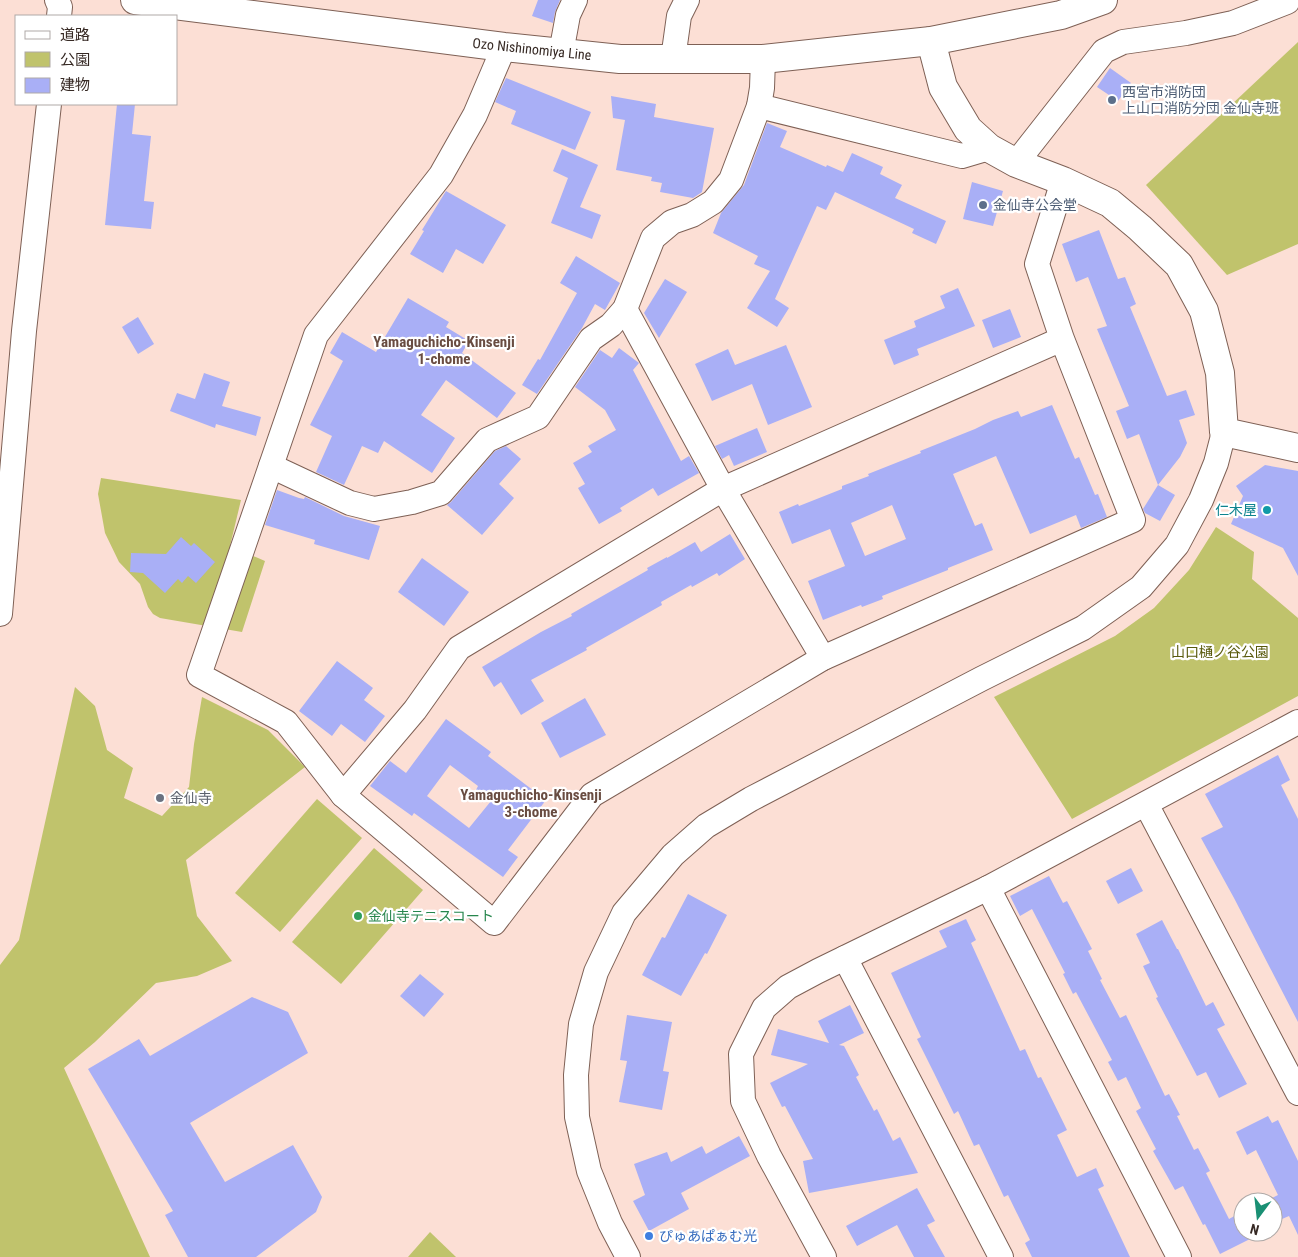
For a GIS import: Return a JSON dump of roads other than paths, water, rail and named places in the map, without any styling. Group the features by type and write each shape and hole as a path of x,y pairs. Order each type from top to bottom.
{"main road":[{"name":"Ozo Nishinomiya Line","path":"136,0 504,47 620,59 763,60 931,42 1061,15 1103,0"},
{"path":"931,42 943,87 968,129 989,148 1016,163 1063,181 1110,203 1179,265 1204,311 1220,372 1224,432 1298,448"}],"street":[{"path":"57,0 60,8 59,15"},
{"path":"560,53 568,16 575,0"},
{"path":"673,59 680,16 687,0"},
{"path":"1016,163 1104,51 1123,42 1186,33 1234,23 1287,2 1287,0"},
{"path":"504,47 475,115 441,175 316,335 199,675 286,722 343,795 494,923 592,795 823,658 1133,520 1062,339 1036,264 1063,181"},
{"path":"271,466 350,503 374,509 412,502 441,493 487,440 538,418 591,339 612,325 625,309 653,238 672,222 692,215 713,202 731,180 759,106 763,60"},
{"path":"0,614 24,331 49,105"},
{"path":"759,106 962,156 989,148"},
{"path":"625,309 723,489 823,658"},
{"path":"343,795 415,710 459,648 723,489 1062,339"},
{"path":"628,1257 610,1224 589,1171 577,1117 576,1075 581,1024 596,972 624,913 673,855 706,826 760,794 981,679 1084,628 1140,587 1177,545 1201,500 1216,463 1224,432"},
{"path":"824,1257 743,1101 741,1054 764,1008 788,987 988,888 1146,804 1296,728"},
{"path":"1146,804 1298,1093"},
{"path":"988,888 1179,1257"},
{"path":"845,958 1001,1257"}],"place":[{"name":"西宮市消防団 上山口消防分団 金仙寺班","path":"1112,100"},
{"name":"金仙寺公会堂","path":"983,205"},
{"name":"仁木屋","path":"1267,510"},
{"name":"金仙寺","path":"160,798"},
{"name":"金仙寺テニスコート","path":"358,916"},
{"name":"ぴゅあぱぁむ光","path":"649,1236"}],"district":[{"name":"Yamaguchicho-Kinsenji 1-chome","path":"444,350"},
{"name":"Yamaguchicho-Kinsenji 3-chome","path":"531,804"}],"park label":[{"name":"山口樋ノ谷公園","path":"1220,652"}]}
